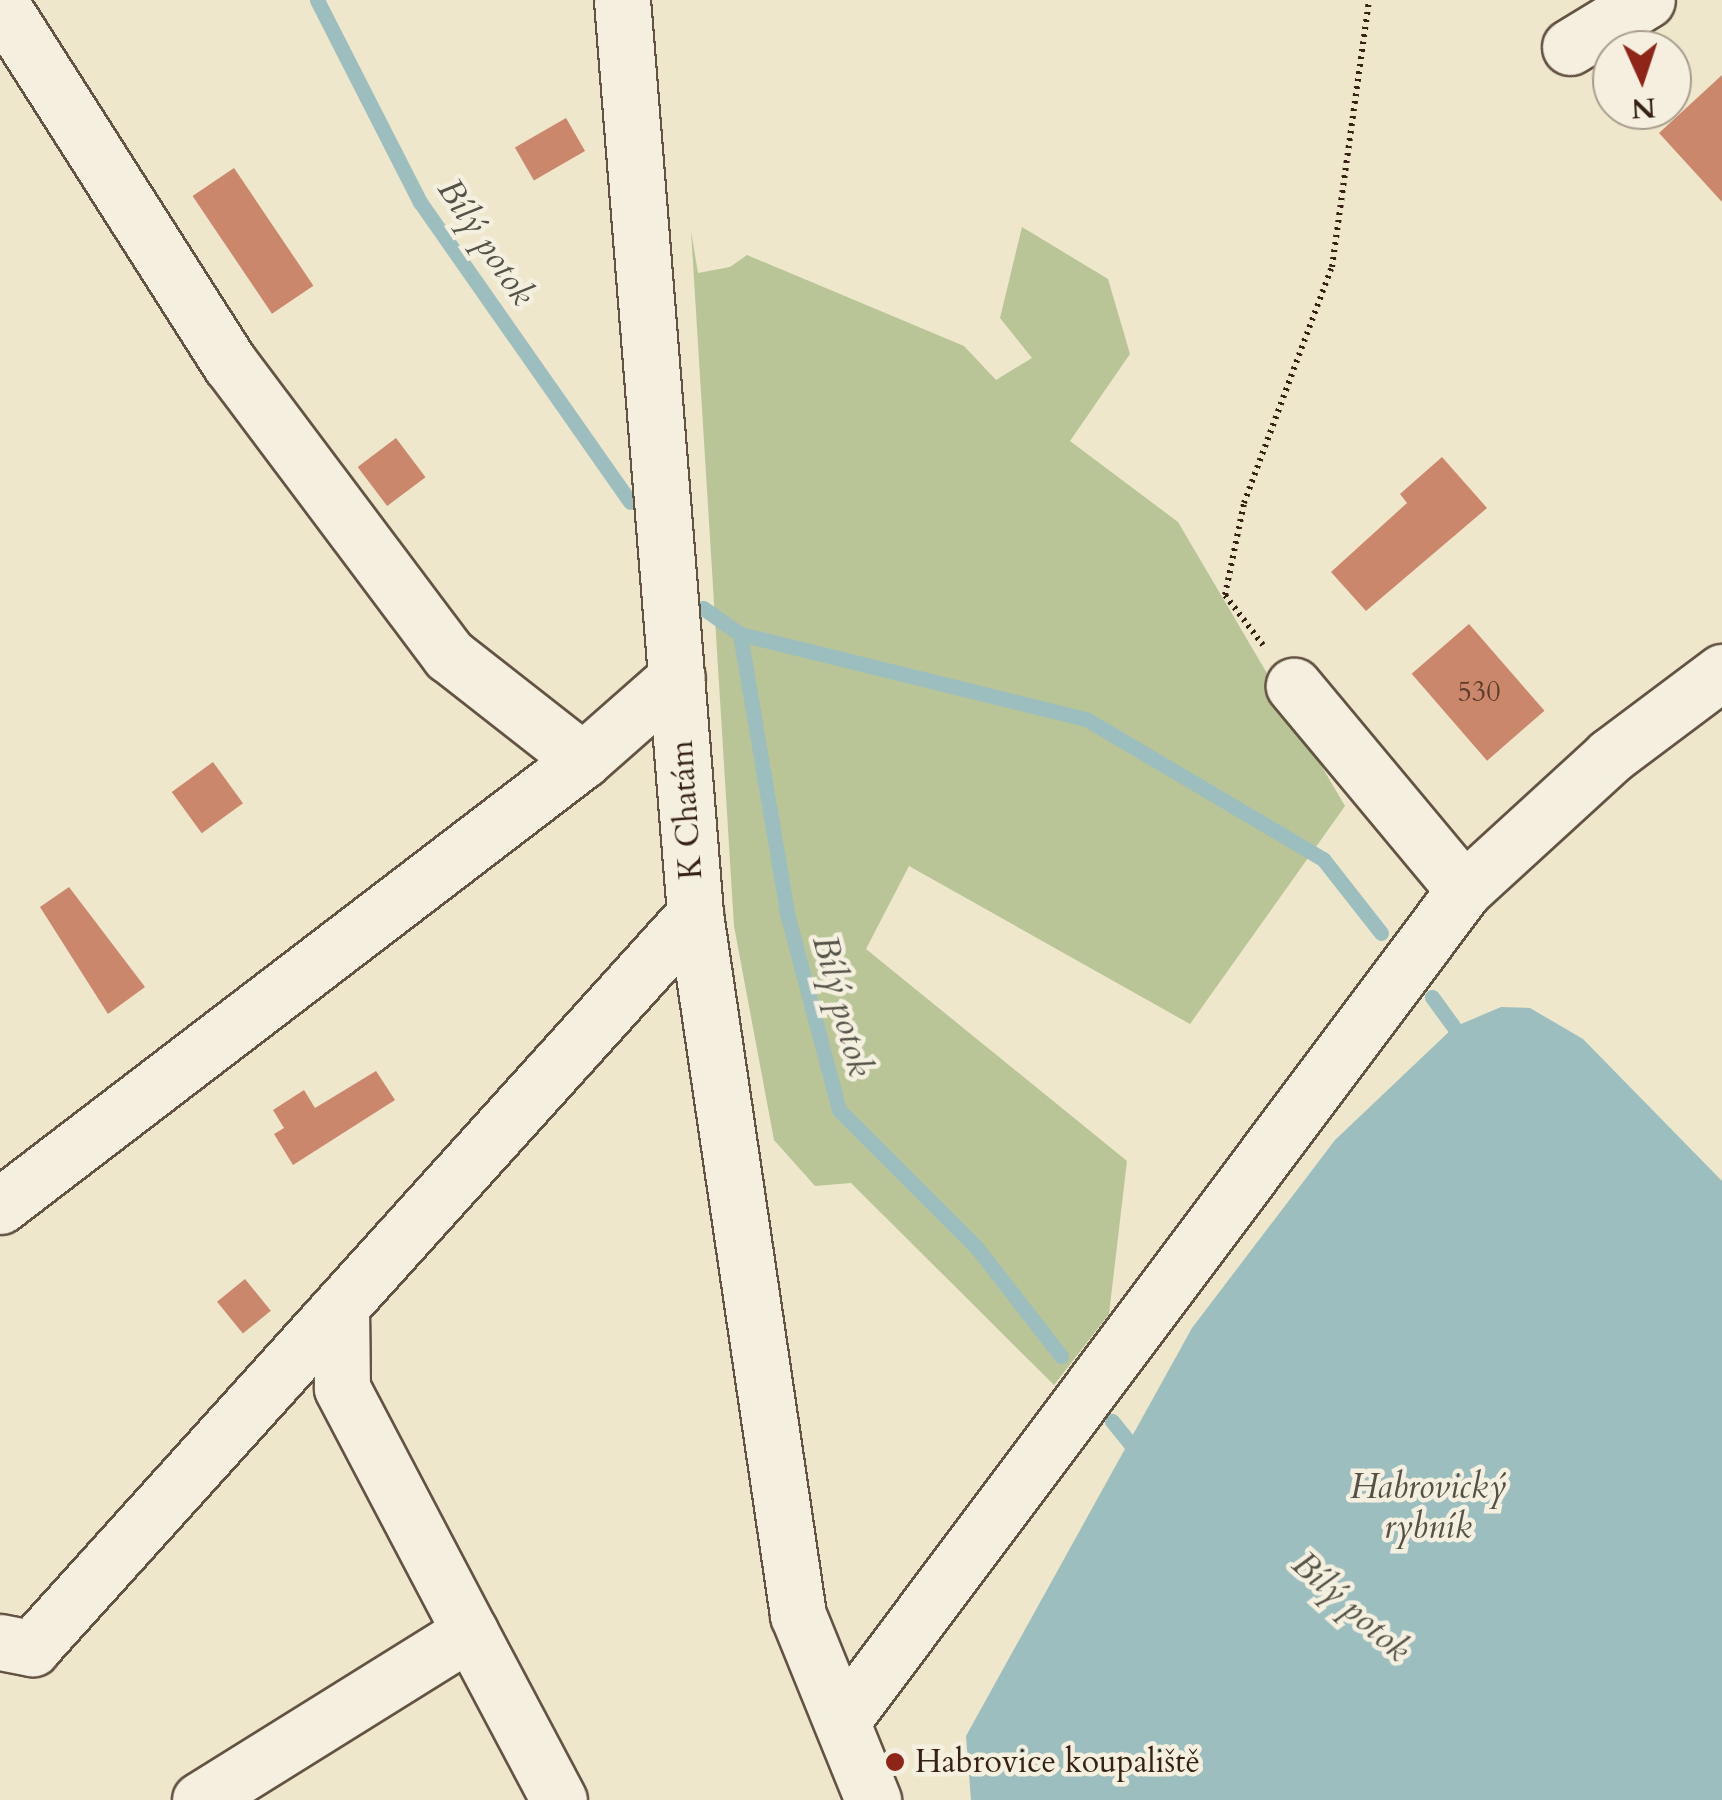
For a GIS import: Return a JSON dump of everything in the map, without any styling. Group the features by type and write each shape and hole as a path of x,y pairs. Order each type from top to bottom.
{"street":[{"name":"K Chatám","path":"622,0 696,914 798,1615 844,1718 873,1800"},
{"path":"1570,47 1647,0"},
{"path":"0,3 231,364 449,655 584,760"},
{"path":"844,1718 1464,890 1610,756 1722,672"},
{"path":"0,1206 584,760 677,677"},
{"path":"1294,686 1464,890"},
{"path":"0,1642 32,1648 696,914"},
{"path":"340,1307 342,1388 559,1800"},
{"path":"200,1800 470,1632"}],"path":[{"path":"1294,686 1225,595 1244,502 1332,267 1369,0"}],"green space":[{"path":"1022,227 1108,279 1130,354 1070,441 1178,522 1345,806 1190,1024 909,866 866,949 1127,1161 1109,1314 1054,1385 851,1183 815,1186 774,1140 734,926 691,231 698,273 730,267 747,255 964,346 996,380 1032,358 1000,318"}],"water":[{"name":"Habrovický rybník","path":"1501,1007 1530,1008 1583,1039 1722,1181 1722,1800 971,1800 966,1736 1192,1328 1335,1140 1454,1027"}],"building":[{"path":"1722,75 1722,202 1659,133 1692,130 1692,103"},
{"path":"566,118 585,151 534,180 515,148"},
{"path":"234,168 313,286 272,314 193,196"},
{"path":"396,438 425,477 387,506 358,467"},
{"path":"1442,457 1487,508 1366,611 1331,572 1407,503 1400,494"},
{"path":"1469,624 1544,711 1487,761 1412,674"},
{"path":"213,762 243,803 202,833 172,792"},
{"path":"69,887 145,987 108,1014 40,907"},
{"path":"376,1071 395,1100 293,1165 274,1134 284,1128 273,1110 304,1090 315,1108"},
{"path":"245,1279 271,1311 243,1334 217,1302"}],"waterway":[{"name":"Bílý potok","path":"317,0 420,202 630,502"},
{"name":"Bílý potok","path":"703,608 740,634 788,917 839,1110 977,1248 1061,1356"},
{"path":"740,634 1086,719 1323,859 1381,933"},
{"path":"1432,997 1454,1027"},
{"name":"Bílý potok","path":"1112,1421 1141,1457"}],"place":[{"name":"Habrovice koupaliště","path":"895,1762"}]}
